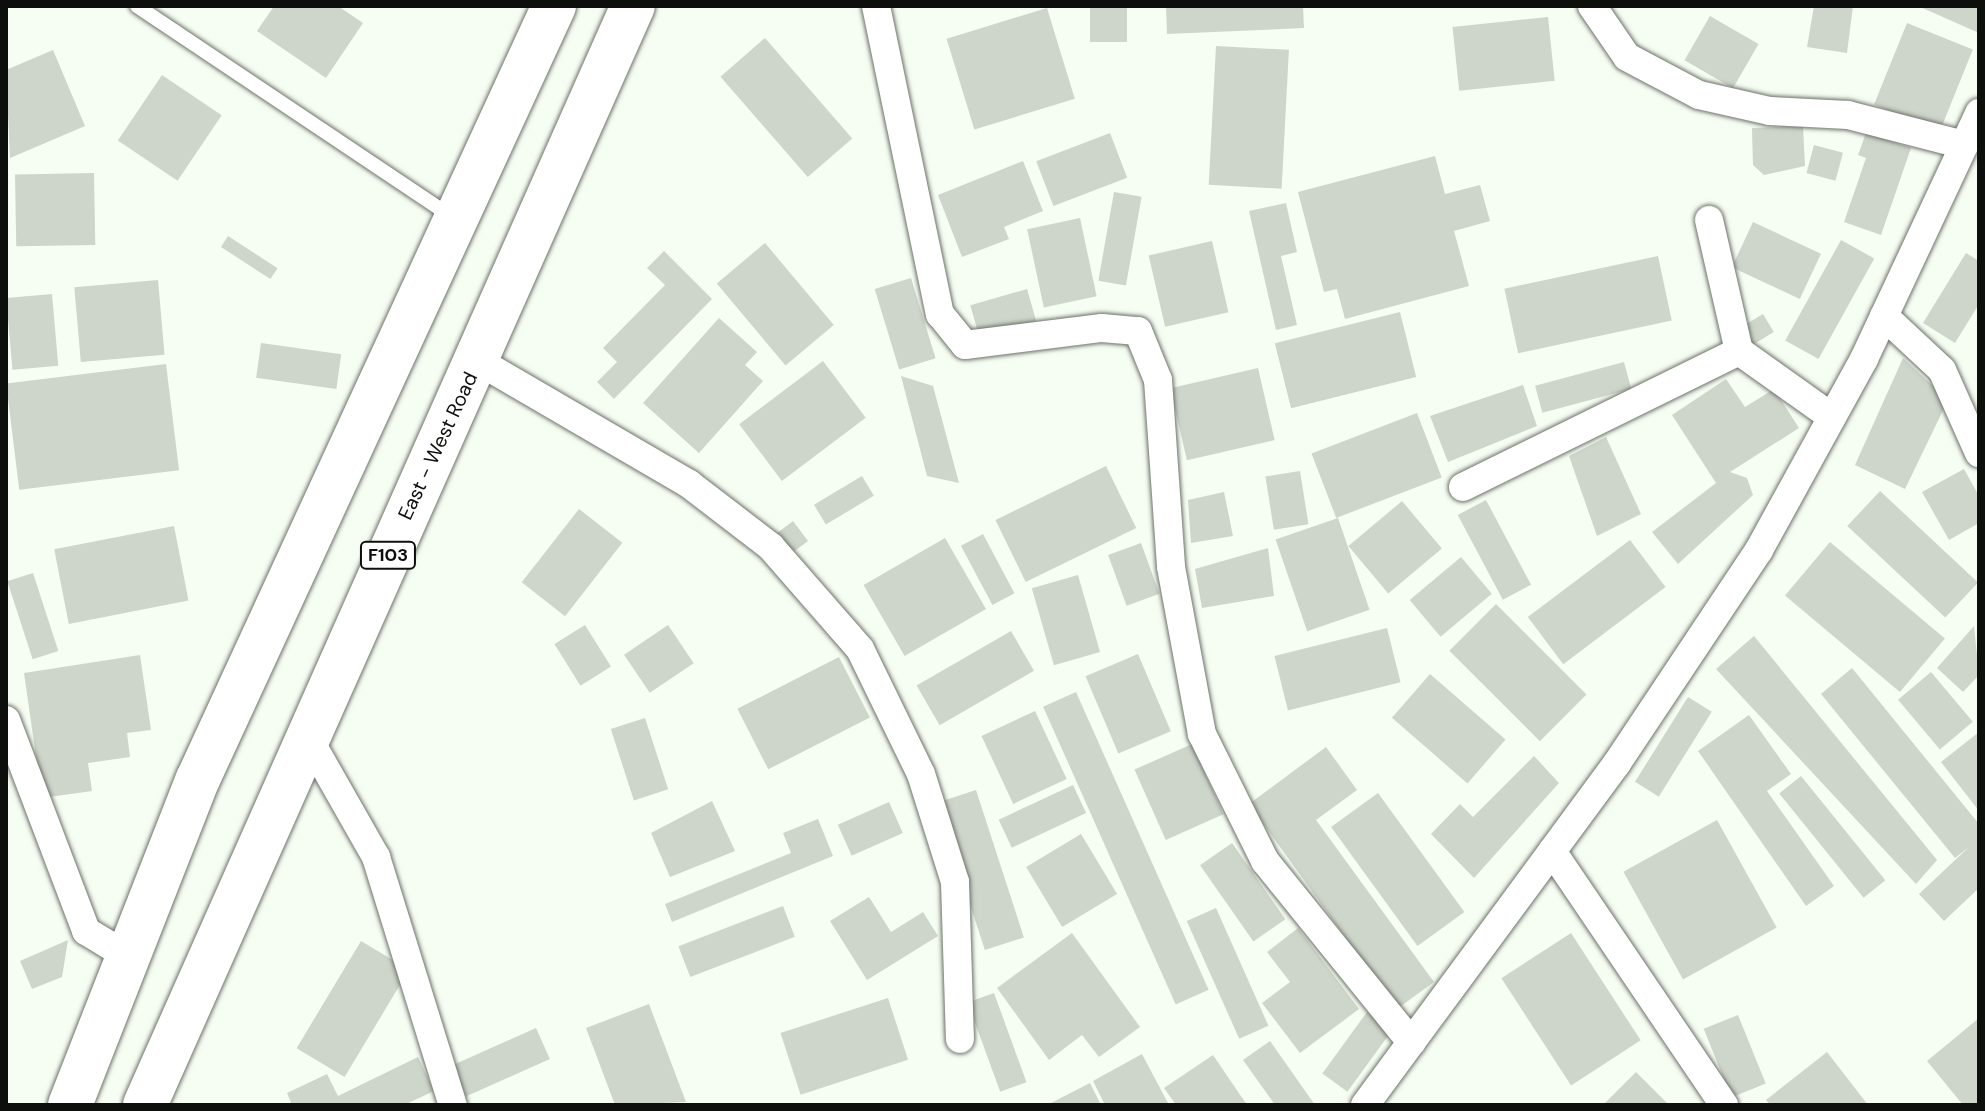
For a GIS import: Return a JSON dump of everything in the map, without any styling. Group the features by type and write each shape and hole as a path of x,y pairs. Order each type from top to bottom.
{"main road":[{"path":"70,1105 124,954 554,6"},
{"name":"East - West Road","path":"145,1105 305,732 478,361 633,6"}],"street":[{"path":"876,6 940,314 965,345 1102,328 1138,331 1158,380 1171,567 1202,734 1265,861 1411,1042"},
{"path":"1592,6 1627,57 1699,95 1770,111 1848,115 1964,145"},
{"path":"1365,1105 1552,851 1759,550 1884,316 1979,113"},
{"path":"1709,220 1739,351 1832,417"},
{"path":"1884,316 1942,370 1979,453"},
{"path":"1463,487 1739,351"},
{"path":"478,361 689,484 771,547 860,649 921,774 955,882 960,1039"},
{"path":"6,720 86,931 124,954"},
{"path":"305,732 376,857 453,1105"},
{"path":"1552,851 1724,1105"}],"lane":[{"path":"137,6 458,220"}],"building":[{"path":"274,6 338,6 363,23 326,78 257,31"},
{"path":"1090,6 1127,6 1127,42 1090,42"},
{"path":"1166,6 1303,6 1304,28 1167,34"},
{"path":"1814,6 1853,6 1847,53 1807,47"},
{"path":"1918,6 1979,6 1979,33"},
{"path":"1047,8 1075,99 974,130 947,39"},
{"path":"1710,16 1758,44 1733,88 1684,60"},
{"path":"1548,17 1555,81 1459,91 1453,27"},
{"path":"1907,23 1973,50 1940,131 1874,105"},
{"path":"765,38 852,138 808,177 720,77"},
{"path":"1216,46 1289,50 1282,189 1209,185"},
{"path":"53,50 85,126 10,158 6,70"},
{"path":"162,75 222,115 178,181 118,140"},
{"path":"1803,126 1805,166 1764,175 1753,165 1752,128"},
{"path":"1110,133 1127,178 1053,206 1036,161"},
{"path":"1866,133 1911,148 1881,235 1844,222 1866,158 1858,155"},
{"path":"1814,145 1843,153 1835,181 1806,173"},
{"path":"1435,156 1445,194 1480,185 1490,221 1454,231 1469,286 1345,319 1337,289 1324,292 1298,192"},
{"path":"1023,161 1043,211 1004,227 1009,239 962,257 938,195"},
{"path":"94,173 95,245 16,246 15,174"},
{"path":"1114,192 1142,197 1126,285 1098,281"},
{"path":"1286,203 1297,252 1281,256 1297,325 1276,330 1249,211"},
{"path":"1080,218 1097,296 1044,307 1027,229"},
{"path":"1753,222 1821,254 1800,299 1732,267"},
{"path":"228,236 277,268 270,279 221,247"},
{"path":"1841,240 1874,258 1818,359 1785,341"},
{"path":"1212,241 1228,312 1165,327 1149,256"},
{"path":"765,243 834,325 786,365 717,283"},
{"path":"664,251 712,299 614,399 597,382 617,362 603,348 665,285 647,268"},
{"path":"1966,253 1979,261 1979,304 1955,343 1923,323"},
{"path":"1658,256 1672,321 1518,353 1504,289"},
{"path":"911,278 936,358 899,369 875,289"},
{"path":"158,280 165,355 81,362 74,287"},
{"path":"1027,289 1036,321 979,337 970,305"},
{"path":"52,294 58,366 12,370 6,298"},
{"path":"1400,312 1416,377 1291,408 1275,343"},
{"path":"1763,314 1774,332 1749,347 1738,329"},
{"path":"719,318 757,352 745,365 763,381 699,453 643,403"},
{"path":"261,343 341,354 336,389 256,378"},
{"path":"1903,358 1948,400 1905,489 1855,465"},
{"path":"823,361 866,418 782,481 739,424"},
{"path":"1624,362 1631,389 1542,413 1535,386"},
{"path":"166,364 179,470 19,490 6,384"},
{"path":"1258,368 1275,440 1187,460 1170,388"},
{"path":"901,376 933,386 959,483 927,476"},
{"path":"1726,379 1745,407 1774,389 1799,428 1730,472 1747,478 1753,495 1678,564 1652,532 1716,483 1672,415"},
{"path":"1523,385 1537,426 1448,462 1430,416"},
{"path":"1417,413 1442,477 1336,518 1312,453"},
{"path":"1606,437 1641,514 1597,536 1569,456"},
{"path":"1106,466 1136,528 1026,582 995,520"},
{"path":"1964,469 1979,496 1979,523 1949,540 1922,492"},
{"path":"1300,471 1308,524 1274,530 1265,476"},
{"path":"862,476 874,496 826,525 814,505"},
{"path":"1880,491 1978,582 1945,617 1847,526"},
{"path":"1224,492 1233,536 1191,543 1188,500"},
{"path":"1486,500 1531,585 1503,600 1458,515"},
{"path":"1402,501 1442,548 1388,593 1348,546"},
{"path":"579,509 622,543 565,616 522,582"},
{"path":"1338,518 1370,610 1307,631 1276,539"},
{"path":"793,521 808,541 791,554 776,534"},
{"path":"174,526 189,601 69,624 54,549"},
{"path":"983,534 1014,593 992,605 961,546"},
{"path":"945,538 986,609 905,656 864,585"},
{"path":"1630,540 1666,587 1563,664 1528,617"},
{"path":"1830,542 1945,638 1900,692 1785,596"},
{"path":"1141,543 1159,594 1127,606 1108,555"},
{"path":"1268,548 1274,596 1202,608 1195,569"},
{"path":"1461,557 1492,594 1441,637 1410,600"},
{"path":"33,573 58,651 33,659 7,581"},
{"path":"1078,575 1100,652 1054,665 1032,588"},
{"path":"1496,604 1587,695 1540,741 1449,651"},
{"path":"585,625 611,667 580,686 554,644"},
{"path":"668,625 694,663 650,693 624,655"},
{"path":"1974,626 1979,675 1963,692 1937,668"},
{"path":"1387,628 1401,682 1288,710 1274,656"},
{"path":"1011,631 1034,671 940,725 917,686"},
{"path":"1754,636 1937,860 1916,884 1716,669"},
{"path":"1138,654 1171,731 1118,754 1086,676"},
{"path":"140,655 151,730 127,733 130,757 88,763 92,791 42,798 24,673"},
{"path":"839,657 870,718 768,769 737,709"},
{"path":"1852,668 1979,824 1979,888 1944,921 1919,894 1969,847 1955,858 1821,694"},
{"path":"1931,672 1973,722 1940,749 1898,700"},
{"path":"1430,674 1505,740 1467,783 1392,718"},
{"path":"1076,692 1209,990 1176,1004 1043,707"},
{"path":"1688,697 1712,712 1659,797 1635,782"},
{"path":"1035,711 1067,779 1013,804 982,736"},
{"path":"1749,715 1791,774 1767,791 1834,886 1806,906 1698,751"},
{"path":"645,718 668,789 634,800 611,729"},
{"path":"1979,732 1979,811 1941,762"},
{"path":"1192,744 1223,814 1166,840 1134,770"},
{"path":"1326,747 1357,790 1316,820 1434,982 1397,1009 1249,804"},
{"path":"1534,756 1559,783 1474,878 1431,834 1460,804 1473,817"},
{"path":"1801,776 1885,880 1864,898 1779,794"},
{"path":"1073,785 1086,813 1012,848 999,820"},
{"path":"976,790 1024,937 985,950 937,803"},
{"path":"1378,793 1464,912 1417,946 1331,827"},
{"path":"712,801 735,851 670,877 651,833"},
{"path":"889,802 903,833 852,856 838,825"},
{"path":"818,819 833,856 672,922 665,904 791,853 783,833"},
{"path":"1717,820 1777,928 1683,979 1623,872"},
{"path":"1081,834 1117,894 1062,927 1026,867"},
{"path":"1232,843 1285,919 1253,942 1200,865"},
{"path":"869,897 891,932 923,912 938,936 867,980 830,921"},
{"path":"783,906 795,937 690,977 678,946"},
{"path":"1216,908 1268,1026 1239,1039 1187,921"},
{"path":"1298,928 1359,1009 1300,1053 1262,1003 1290,982 1267,952"},
{"path":"1072,933 1140,1027 1099,1057 1082,1035 1049,1060 997,988"},
{"path":"1571,933 1641,1040 1571,1086 1501,978"},
{"path":"68,940 62,977 32,989 20,961"},
{"path":"361,941 409,970 345,1077 297,1048"},
{"path":"994,993 1026,1082 1000,1092 968,1003"},
{"path":"888,998 908,1060 801,1095 781,1033"},
{"path":"649,1004 686,1102 615,1105 586,1028"},
{"path":"1367,1012 1392,1030 1347,1092 1322,1073"},
{"path":"1738,1015 1766,1084 1731,1097 1704,1029"},
{"path":"1979,1018 1979,1105 1963,1105 1927,1061"},
{"path":"536,1028 550,1059 466,1096 452,1065"},
{"path":"1270,1041 1315,1105 1275,1105 1243,1060"},
{"path":"1827,1052 1868,1105 1770,1105 1766,1100"},
{"path":"1142,1054 1169,1105 1105,1105 1093,1081"},
{"path":"1213,1055 1247,1105 1176,1105 1164,1088"},
{"path":"418,1057 434,1091 404,1105 292,1105 287,1093 327,1074 338,1096"},
{"path":"1636,1072 1669,1105 1603,1105"},
{"path":"1090,1083 1101,1105 1047,1105"}]}
